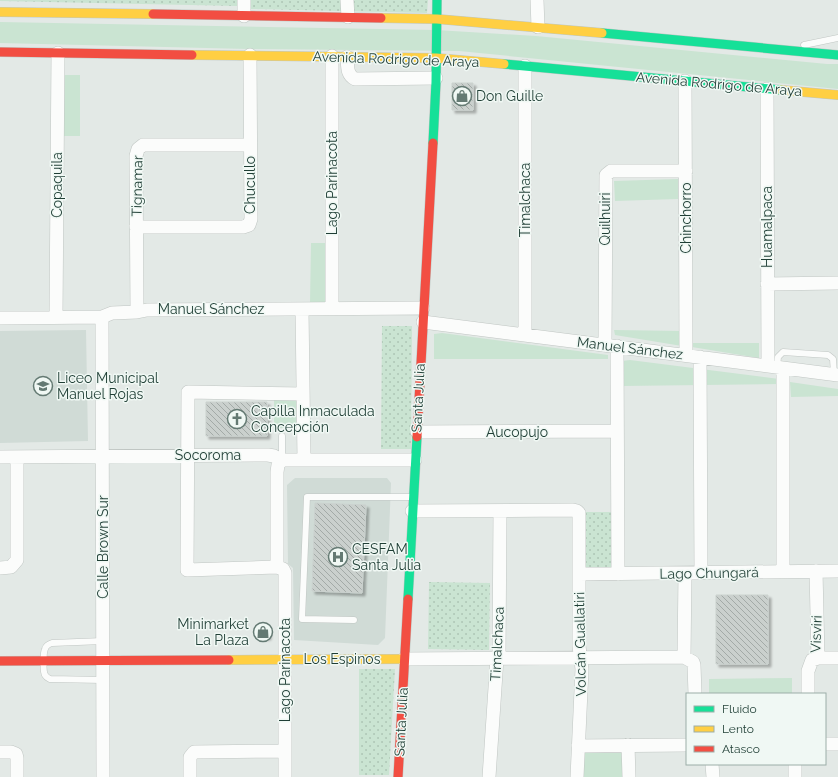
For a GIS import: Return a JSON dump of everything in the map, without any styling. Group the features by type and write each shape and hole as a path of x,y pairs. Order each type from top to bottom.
{"main road":[{"name":"Santa Julia","path":"398,777 436,78 437,0"},
{"path":"0,12 437,19 838,55"},
{"name":"Avenida Rodrigo de Araya","path":"0,52 436,58 838,95"},
{"name":"Los Espinos","path":"0,661 404,659"}],"street":[{"path":"244,0 244,16"},
{"path":"347,0 348,18"},
{"path":"537,0 538,27"},
{"name":"Copaquila","path":"56,317 58,53"},
{"name":"Chucullo","path":"136,227 243,227 249,225 251,219 250,55"},
{"name":"Lago Parinacota","path":"332,56 332,309"},
{"path":"347,57 349,74 355,79 436,78"},
{"name":"Timalchaca","path":"525,66 525,335"},
{"name":"Chinchorro","path":"685,81 686,355"},
{"name":"Huamalpaca","path":"767,89 767,284 776,367 783,572"},
{"name":"Tignamar","path":"136,312 136,152 140,147 146,145 250,145"},
{"name":"Quilhuiri","path":"618,574 617,431 611,346 606,175 611,171 686,171"},
{"path":"767,284 838,283"},
{"name":"Manuel Sánchez","path":"0,318 102,317 112,313 147,310 423,308"},
{"path":"302,309 304,460"},
{"name":"Calle Brown Sur","path":"102,317 104,777"},
{"name":"Manuel Sánchez","path":"423,322 836,374"},
{"path":"700,357 701,573"},
{"path":"277,568 187,570 188,392 303,394"},
{"name":"Aucopujo","path":"417,432 617,431"},
{"name":"Socoroma","path":"0,457 268,455 282,460 415,460"},
{"path":"0,568 11,567 17,560 17,457"},
{"name":"Lago Parinacota","path":"282,460 278,465 277,472 277,568 283,569 285,573 285,777"},
{"name":"Volcán Guallatiri","path":"500,511 576,510 579,516 579,646 582,669 577,777"},
{"path":"412,511 500,511"},
{"name":"Timalchaca","path":"489,777 497,658 500,654 500,511"},
{"name":"Visviri","path":"808,693 808,671 812,660 818,658 816,571"},
{"name":"Lago Chungará","path":"579,574 838,571"},
{"path":"685,573 684,657 693,662 694,665 695,693"},
{"name":"Los Espinos","path":"404,659 684,657"},
{"path":"818,658 838,658"},
{"path":"826,744 838,744"},
{"path":"628,745 629,777"},
{"path":"578,746 686,745"},
{"path":"190,777 191,754 197,751 285,751"},
{"path":"0,752 11,752 16,754 17,777"},
{"path":"712,765 713,777"},
{"path":"795,765 795,777"}],"lane":[{"path":"772,49 838,38"},
{"path":"776,367 778,357 783,352 828,355 833,359 836,374"},
{"path":"282,436 282,460"},
{"path":"354,620 302,619 307,497 413,497"},
{"path":"103,641 52,643 47,645 45,648 44,661 44,673 47,678 50,679 103,680"}],"shaded area":[{"name":"Liceo Municipal Manuel Rojas","path":"86,330 88,441 0,443 0,331"},
{"name":"CESFAM Santa Julia","path":"295,478 387,478 391,483 385,638 378,645 294,640 293,568 288,564 287,485"}],"green space":[{"path":"237,0 237,6 0,1"},
{"path":"251,0 428,0 427,13 251,9"},
{"path":"0,22 436,30 536,36 838,64 838,89 459,51 248,49 0,43"},
{"path":"63,75 80,75 80,136 62,136"},
{"path":"678,179 678,199 615,201 614,181"},
{"path":"311,243 328,243 328,304 310,304"},
{"path":"382,326 412,326 411,449 381,449"},
{"path":"614,330 682,331 682,346 615,335"},
{"path":"442,333 608,355 608,359 434,359 434,334"},
{"path":"692,343 759,343 759,358 692,347"},
{"path":"630,360 779,379 779,384 622,386 622,361"},
{"path":"790,382 838,389 838,396 791,397"},
{"path":"274,400 296,400 296,428 274,428"},
{"path":"583,512 614,512 614,568 585,569"},
{"path":"429,582 490,583 489,650 428,649"},
{"path":"359,669 395,669 389,775 359,775"},
{"path":"792,678 792,693 709,693 709,679"},
{"path":"581,752 625,752 625,777 580,777"}],"building":[{"name":"Don Guille","path":"452,83 473,83 473,110 452,110"},
{"name":"Capilla Inmaculada Concepción","path":"206,402 267,402 267,436 206,436"},
{"path":"315,503 366,505 362,593 312,591"},
{"path":"716,595 768,595 768,664 716,664"},
{"name":"Minimarket La Plaza","path":"258,628 268,628 268,637 258,637"}],"traffic: fast":[{"path":"433,143 436,82 437,0"},
{"path":"602,33 838,55"},
{"path":"504,64 781,90"},
{"path":"408,599 417,437"}],"traffic: slow":[{"path":"0,12 153,14"},
{"path":"381,18 437,19 602,33"},
{"path":"192,55 436,58 504,64"},
{"path":"781,90 838,95"},
{"path":"229,660 404,659"}],"traffic: jam":[{"path":"153,14 381,18"},
{"path":"0,52 192,55"},
{"path":"417,437 433,143"},
{"path":"398,777 408,599"},
{"path":"0,661 229,660"}],"place":[{"name":"Don Guille","path":"462,96"},
{"name":"Liceo Municipal Manuel Rojas","path":"43,386"},
{"name":"Capilla Inmaculada Concepción","path":"237,419"},
{"name":"CESFAM Santa Julia","path":"338,557"},
{"name":"Minimarket La Plaza","path":"263,632"}]}
